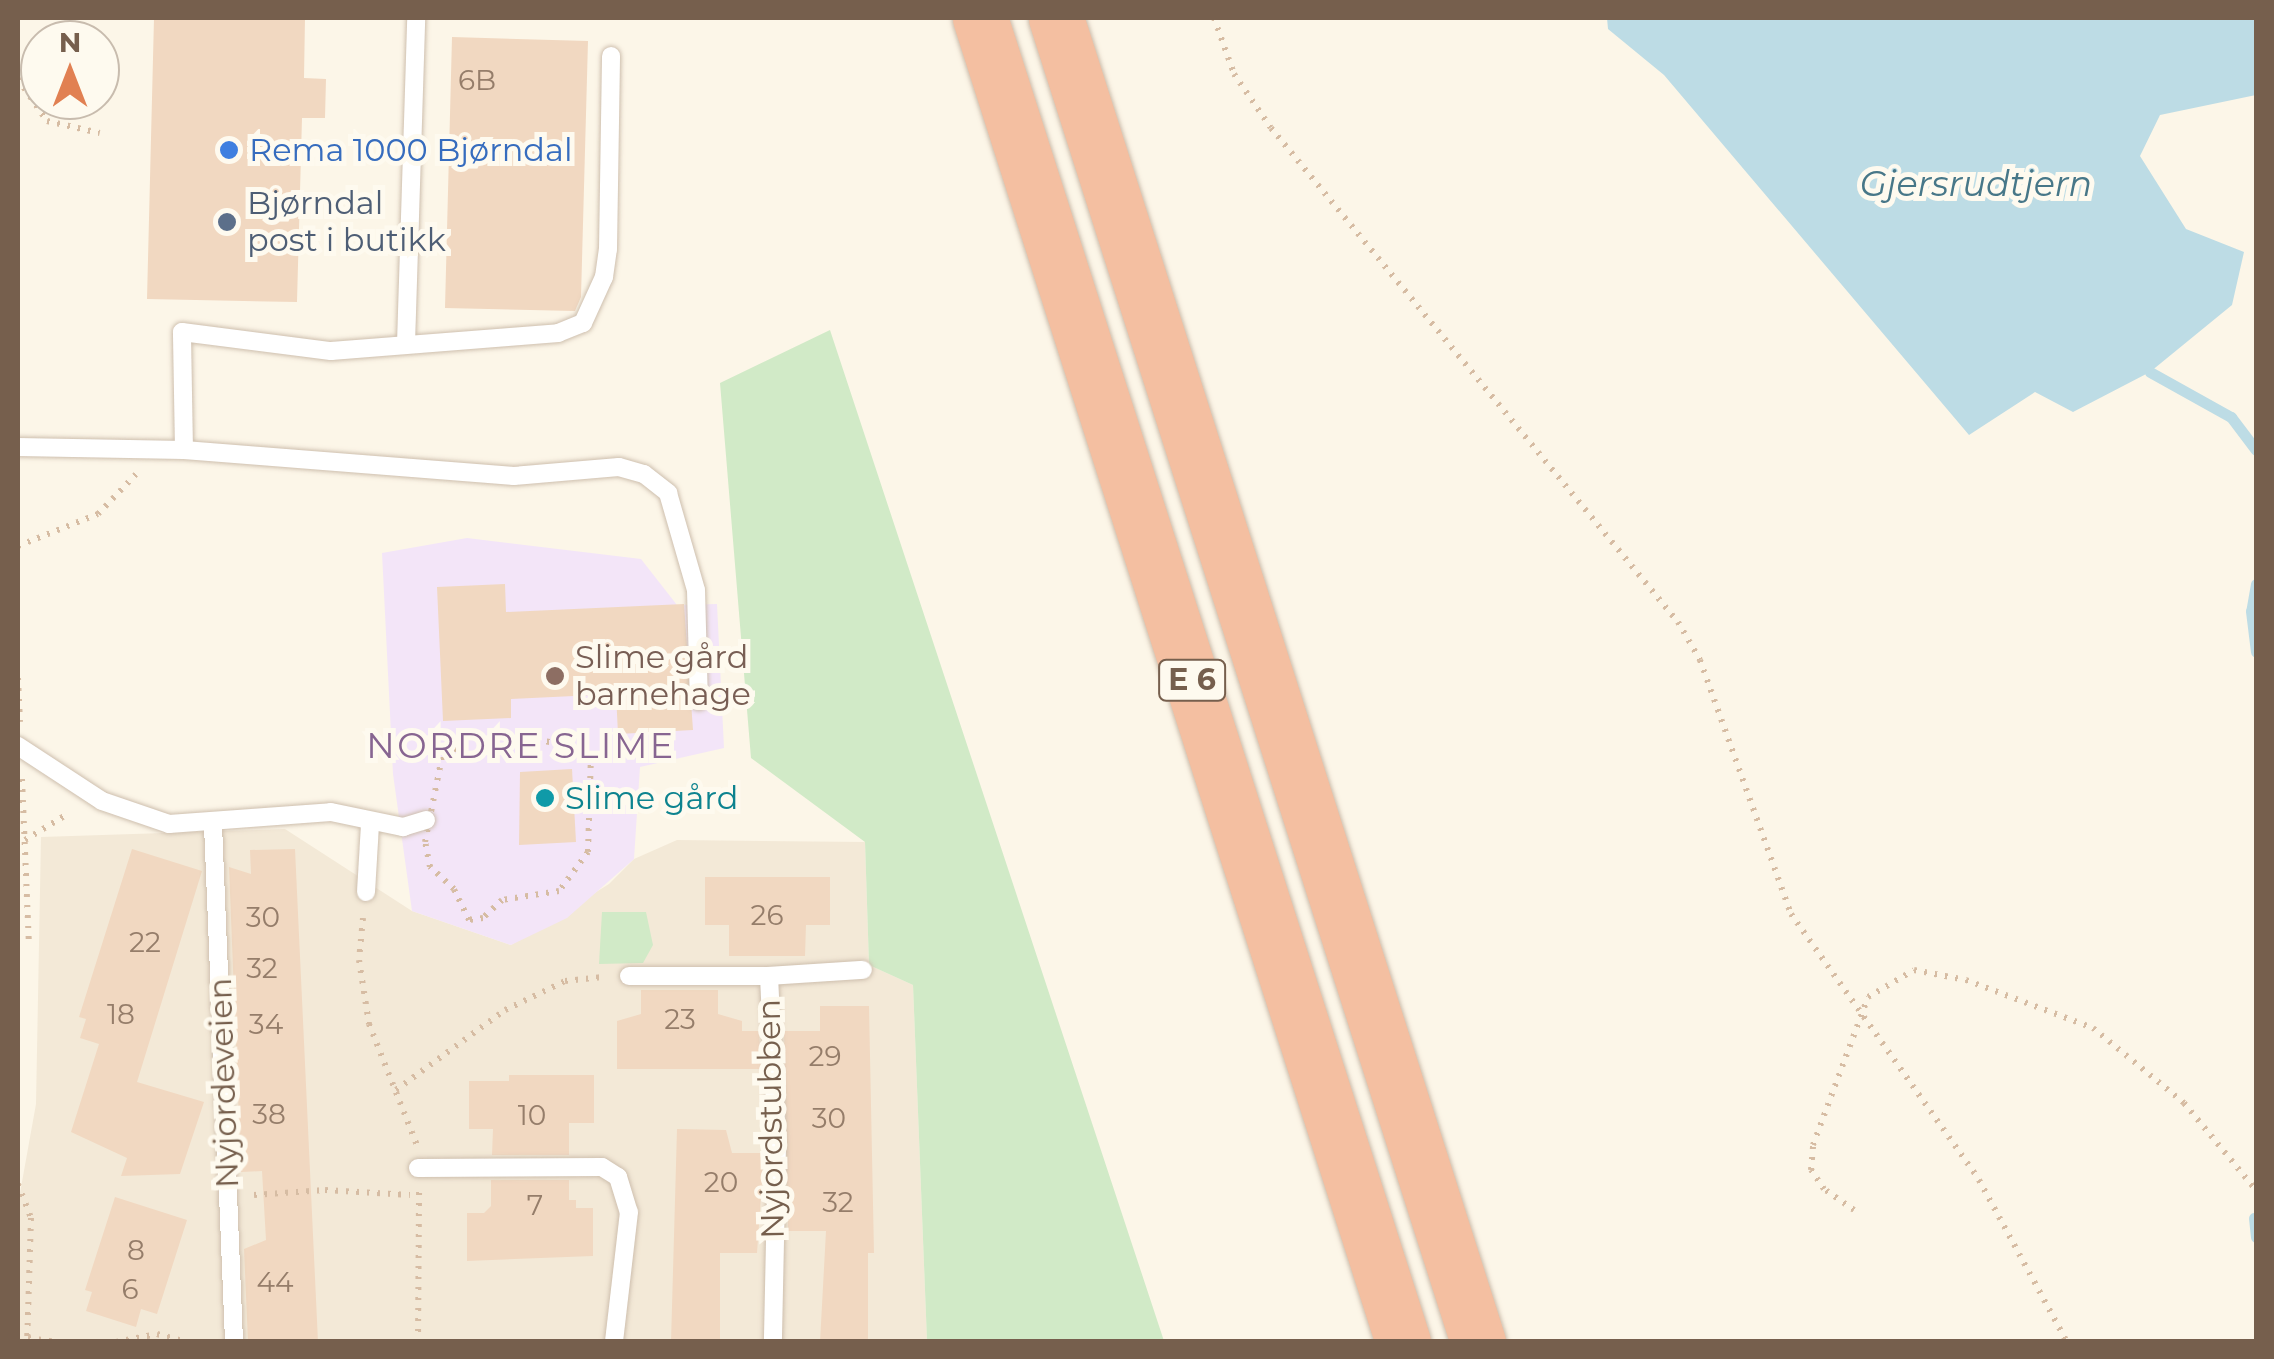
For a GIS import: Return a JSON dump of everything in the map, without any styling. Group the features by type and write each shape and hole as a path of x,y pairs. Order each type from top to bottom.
{"highway":[{"name":"E 6","path":"980,18 1403,1342"},
{"name":"E 6","path":"1056,18 1478,1342"}],"lane":[{"path":"406,344 416,18"},
{"path":"184,450 182,332 331,351 558,333 588,317 608,249 611,56"},
{"path":"18,447 184,450 514,476 619,467 644,474 668,492 696,590 698,702"},
{"path":"20,746 102,800 169,824 213,825 226,817 331,812 370,824 403,827 426,820"},
{"path":"366,892 370,824"},
{"name":"Nyjordeveien","path":"213,825 234,1342"},
{"path":"770,976 863,970"},
{"name":"Nyjordstubben","path":"629,976 770,976 777,1145 773,1342"},
{"path":"418,1168 586,1166 618,1177 629,1212 614,1342"}],"path":[{"path":"1214,18 1234,74 1271,128 1678,622 1700,660 1791,914 1979,1180 2067,1342"},
{"path":"18,79 47,121 100,133"},
{"path":"18,546 98,514 136,475 143,448"},
{"path":"18,678 29,947"},
{"path":"526,738 585,748 591,755 588,852 560,891 502,900 483,918 469,920 454,889 430,867 426,820 440,790 444,747 477,752 526,738"},
{"path":"24,841 53,819 102,800"},
{"path":"366,892 362,992 396,1090 417,1133 418,1342"},
{"path":"1854,1210 1824,1189 1811,1170 1819,1126 1859,1015 1887,981 1914,970 1966,980 2094,1028 2184,1103 2256,1190"},
{"path":"396,1090 458,1041 542,990 629,976"},
{"path":"18,1184 31,1229 28,1340 57,1342"},
{"path":"228,1196 325,1190 398,1198 419,1192"},
{"path":"116,1342 158,1334 187,1342"}],"shaded area":[{"name":"Slime gård barnehage","path":"467,538 641,559 677,605 717,604 724,748 640,767 634,859 567,918 511,945 412,911 393,774 382,553"},
{"path":"285,829 412,911 511,945 609,884 634,859 677,840 865,842 869,965 913,985 927,1341 18,1342 18,1204 36,1104 41,837"}],"green space":[{"path":"830,330 1164,1341 927,1341 913,985 869,965 865,842 751,758 720,383"},
{"path":"602,912 646,912 653,945 643,963 599,964"}],"water":[{"name":"Gjersrudtjern","path":"1607,18 2256,18 2256,95 2160,115 2140,156 2186,229 2244,252 2232,305 2150,372 2073,412 2035,392 1969,435 1664,75 1608,29"}],"building":[{"path":"154,18 305,18 304,78 326,79 325,118 302,118 297,302 147,299"},
{"path":"452,37 588,41 581,297 575,311 445,308"},
{"path":"505,584 506,612 684,604 693,730 618,734 616,694 511,699 511,718 443,721 437,587"},
{"name":"Slime gård","path":"572,769 576,842 519,845 520,772"},
{"path":"132,849 202,871 137,1082 204,1102 180,1174 121,1176 127,1158 71,1132 99,1044 80,1038 86,1019 79,1017"},
{"path":"295,849 318,1342 248,1342 244,1249 266,1240 262,1171 241,1172 229,867 251,874 250,850"},
{"path":"705,877 830,877 830,925 806,925 805,956 729,956 729,925 705,925"},
{"path":"641,990 718,990 718,1014 742,1021 742,1031 759,1031 761,1069 617,1069 617,1021 641,1014"},
{"path":"820,1006 869,1006 874,1253 868,1253 868,1342 820,1342 826,1231 788,1231 784,1031 820,1031"},
{"path":"509,1075 594,1075 594,1123 569,1123 569,1155 492,1155 493,1129 469,1129 469,1081 509,1081"},
{"path":"677,1129 726,1130 732,1153 764,1153 757,1253 720,1253 720,1342 671,1342"},
{"path":"491,1180 569,1180 569,1200 576,1200 576,1208 593,1208 593,1256 467,1261 467,1213 484,1213 491,1206"},
{"path":"115,1197 187,1220 157,1314 141,1309 136,1327 86,1311 92,1292 85,1290"}],"waterway":[{"path":"2150,372 2231,417 2256,450"},
{"path":"2256,584 2251,611 2256,652"},
{"path":"2254,1218 2256,1237"}],"place":[{"name":"Rema 1000 Bjørndal","path":"229,150"},
{"name":"Bjørndal post i butikk","path":"227,222"},
{"name":"Slime gård barnehage","path":"555,676"},
{"name":"Slime gård","path":"545,798"}],"district":[{"name":"NORDRE SLIME","path":"521,746"}]}
